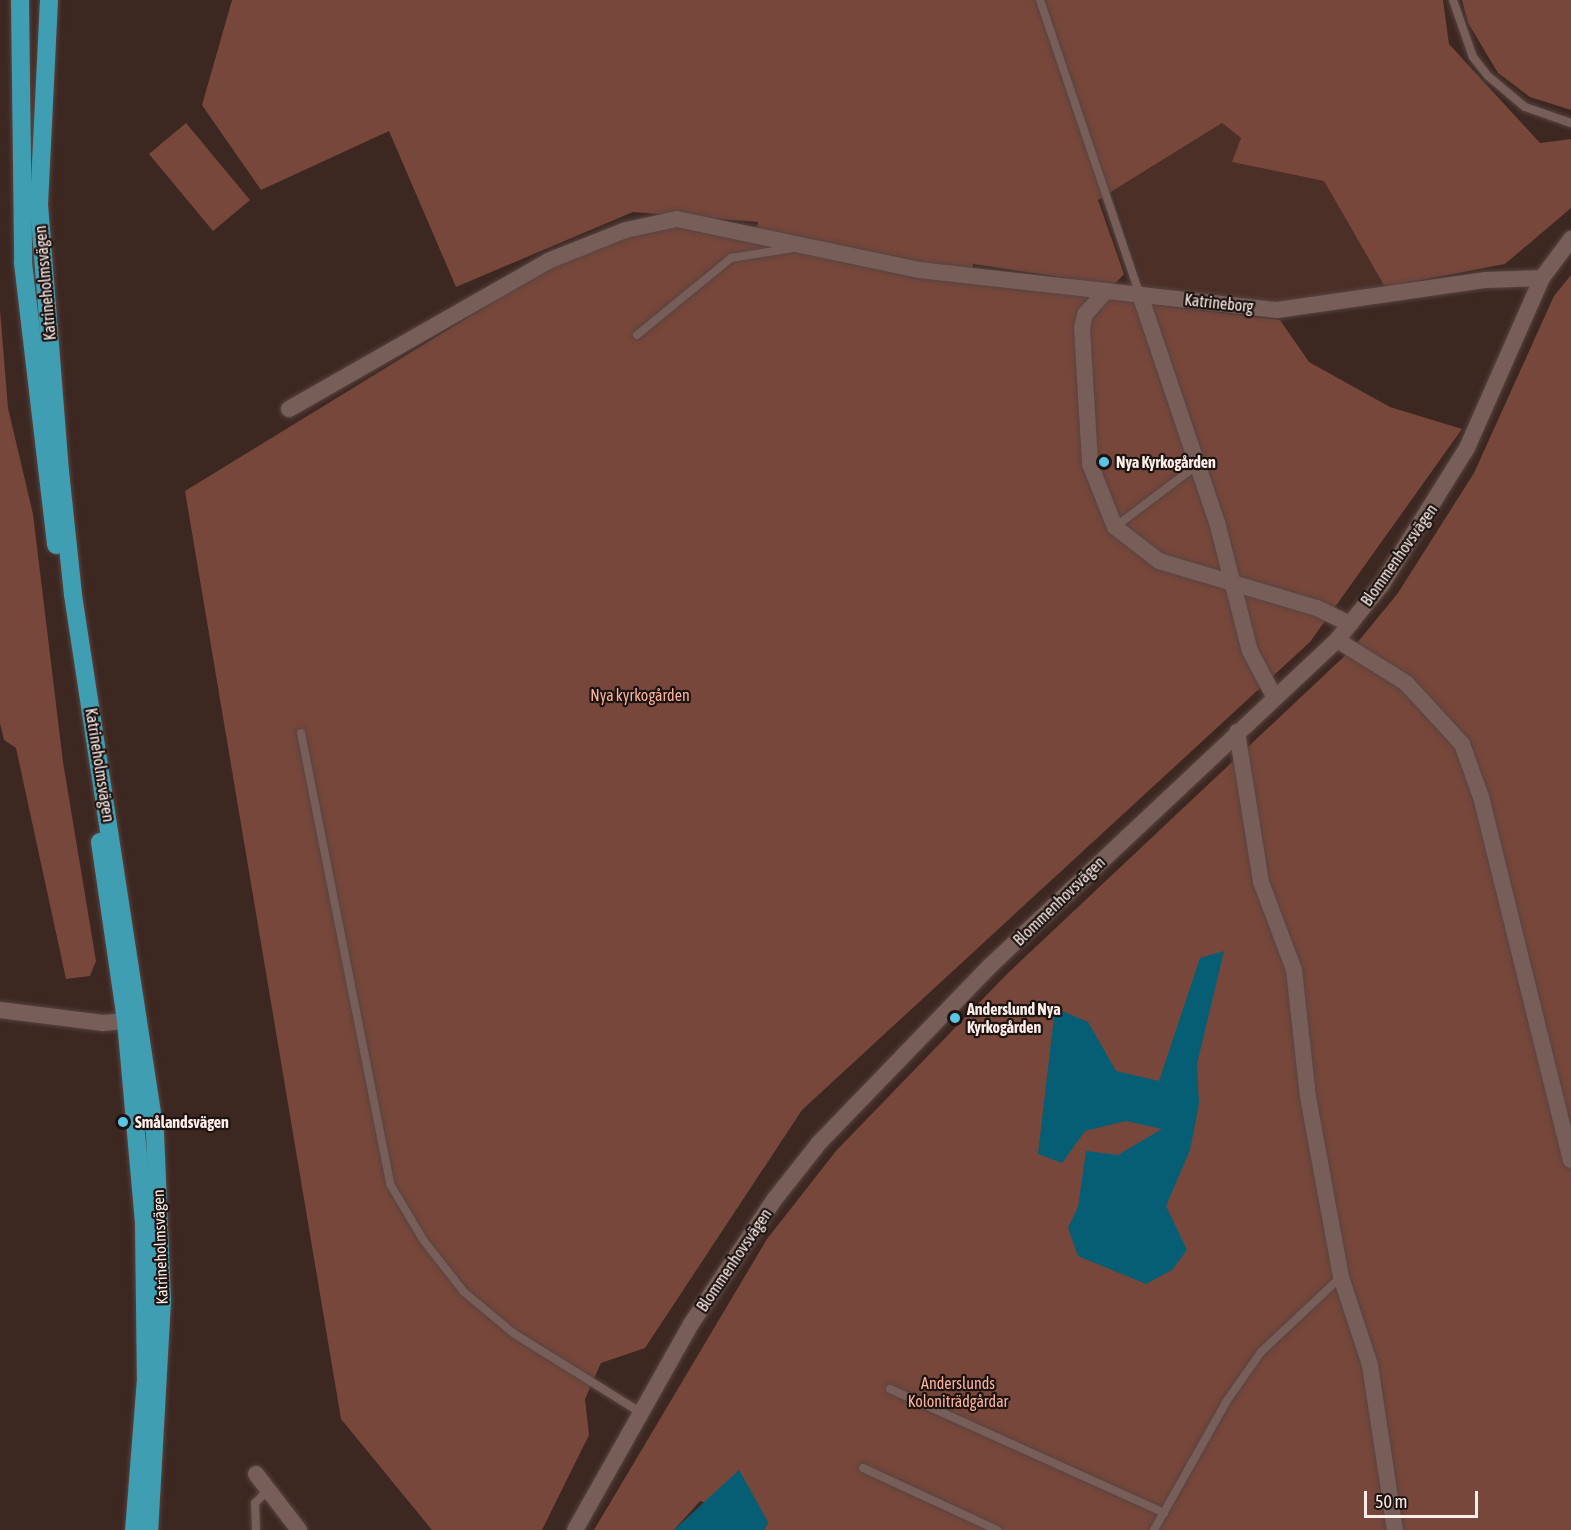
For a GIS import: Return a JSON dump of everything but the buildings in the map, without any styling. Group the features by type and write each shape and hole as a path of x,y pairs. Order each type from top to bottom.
{"main road":[{"name":"Katrineholmsvägen","path":"20,0 23,263 46,475 134,1020 155,1133 162,1301 149,1530"},
{"name":"Katrineholmsvägen","path":"49,0 39,205 60,471 73,594 134,1020 146,1302 134,1530"}],"street":[{"name":"Katrineborg","path":"289,409 548,261 626,230 698,221 919,270 1140,295 1297,308 1486,280 1542,278"},
{"name":"Blommenhovsvägen","path":"575,1530 640,1412 745,1240 819,1143 991,965 1337,640 1350,624 1426,519 1467,448 1542,278 1571,238"},
{"path":"1106,291 1085,314 1082,328 1094,479 1115,527 1159,561 1236,588 1317,608 1350,624"},
{"path":"1140,295 1198,464 1236,588 1250,651 1275,698"},
{"path":"1337,640 1406,683 1462,744 1481,797 1571,1160"},
{"path":"1237,732 1261,882 1294,969 1308,1096 1341,1276 1370,1365 1395,1530"},
{"path":"0,1010 134,1020"},
{"path":"256,1474 299,1530"}],"lane":[{"path":"1040,0 1140,295"},
{"path":"1453,0 1463,37 1488,76 1525,107 1571,123"},
{"path":"637,335 731,258 811,245"},
{"path":"1115,527 1198,464"},
{"path":"301,733 390,1184 424,1241 464,1292 513,1333 640,1412"},
{"path":"1154,1530 1226,1402 1261,1352 1341,1276"},
{"path":"890,1389 1164,1513"},
{"path":"863,1468 998,1530"},
{"path":"252,1529 255,1503 268,1490"}],"shaded area":[{"path":"1222,123 1241,138 1233,162 1324,181 1385,287 1275,304 1144,287 1113,191"}],"green space":[{"name":"Nya kyrkogården","path":"232,0 1443,0 1449,44 1540,143 1571,139 1571,208 1505,264 1385,287 1324,181 1232,162 1241,138 1222,123 1098,200 1124,274 1114,285 973,264 971,283 1280,320 1309,362 1390,407 1462,429 1310,642 802,1110 645,1348 601,1363 585,1399 589,1435 542,1530 432,1530 341,1419 185,491 545,270 627,238 687,225 754,237 758,222 633,212 456,287 389,131 261,190 202,105"},
{"path":"1462,0 1571,0 1571,110 1530,97 1498,73 1468,23"},
{"path":"186,123 250,200 213,231 149,154"},
{"name":"Anderslunds Koloniträdgårdar","path":"1571,275 1571,1530 764,1530 768,1522 700,1501 674,1530 594,1530 767,1239 836,1151 1007,974 1352,649 1398,593 1474,473 1554,296"},
{"path":"0,310 8,408 33,514 63,762 96,961 90,976 66,979 16,748 4,740 0,723"}],"water":[{"path":"1224,951 1197,1064 1199,1104 1190,1150 1166,1206 1187,1250 1172,1270 1146,1284 1078,1256 1068,1228 1078,1207 1086,1151 1118,1155 1162,1129 1126,1121 1085,1131 1062,1163 1038,1154 1055,1008 1088,1022 1116,1071 1159,1081 1200,958"},
{"path":"739,1470 768,1522 764,1530 674,1530"}],"place":[{"name":"Nya Kyrkogården","path":"1104,462"},
{"name":"Anderslund Nya Kyrkogården","path":"955,1018"},
{"name":"Smålandsvägen","path":"123,1122"}]}
